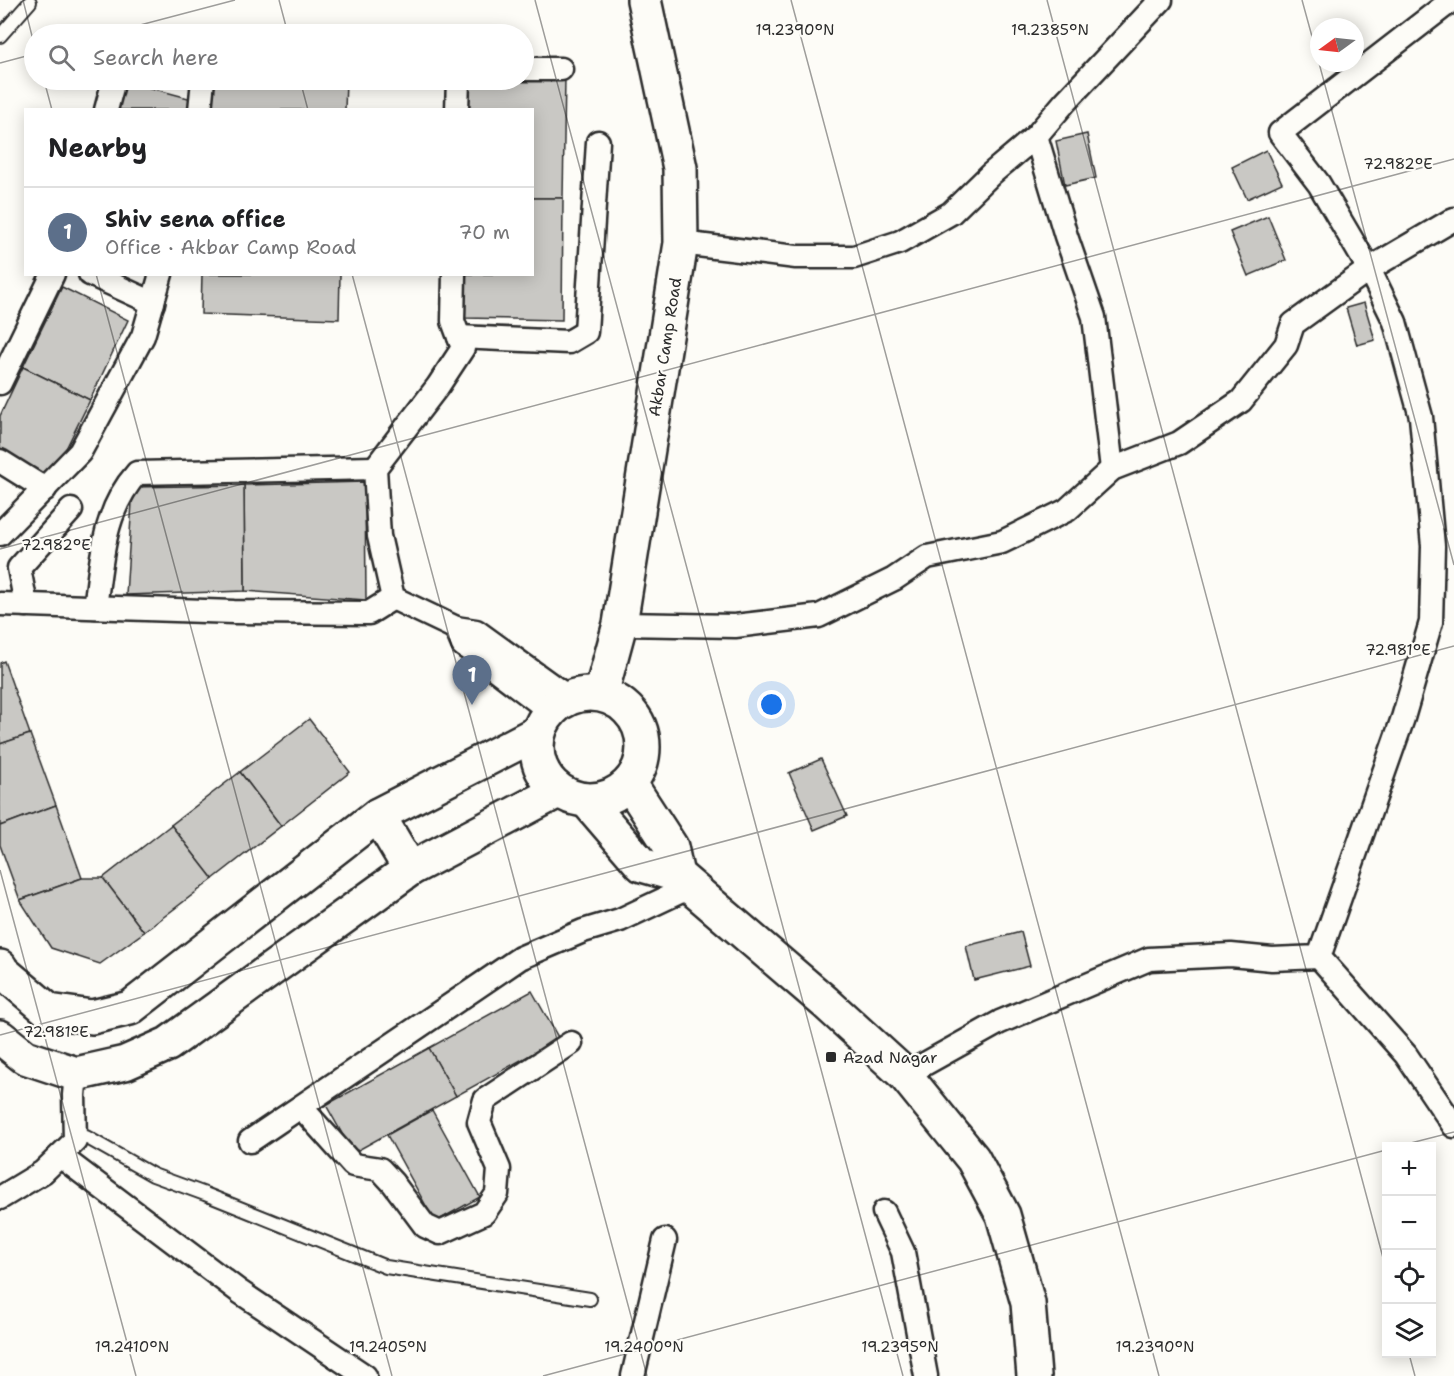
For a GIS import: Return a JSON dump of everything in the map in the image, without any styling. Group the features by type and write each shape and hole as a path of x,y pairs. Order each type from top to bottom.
{"street":[{"name":"Akbar Camp Road","path":"601,694 621,624 681,243 680,168 644,0"},
{"path":"681,243 796,257 854,257 900,242 951,213 991,174 1036,136 1161,0"},
{"path":"1319,957 1403,718 1431,622 1432,546 1421,417 1395,322 1369,269 1318,184 1280,133 1452,0"},
{"path":"534,69 561,69"},
{"path":"107,108 111,90"},
{"path":"200,108 202,90"},
{"path":"457,108 458,90"},
{"path":"1036,136 1066,236 1094,317 1112,469"},
{"path":"459,337 569,342 586,332 598,142"},
{"path":"621,624 735,626 819,616 894,579 927,557 1002,542 1066,510 1112,469 1179,443 1241,401 1286,345 1293,324 1369,269 1454,219"},
{"path":"0,383 52,276"},
{"path":"94,276 153,303"},
{"path":"0,534 81,452 143,336 160,276"},
{"path":"393,598 380,536 375,468 438,386 463,348 453,321 454,276"},
{"path":"0,461 45,489"},
{"path":"95,607 106,532 123,489 137,473 375,468"},
{"path":"26,605 19,568 71,510"},
{"path":"0,604 234,612 369,612 393,598"},
{"path":"393,598 456,628 463,645 552,714"},
{"path":"0,967 49,1011 92,1017 130,1008 378,815 552,714 577,695 601,694 622,703 636,720 644,741 642,764 630,784 612,797 594,801 573,796 410,869 168,1044 125,1063 76,1074 25,1057 0,1037"},
{"path":"552,714 536,755 544,775 573,796 642,865 684,881 825,1002 905,1075 973,1159 1003,1215 1028,1303 1034,1376"},
{"path":"630,784 671,847 684,881"},
{"path":"378,815 410,869"},
{"path":"250,1141 520,958 583,932 620,920 684,881"},
{"path":"905,1075 1000,1023 1149,959 1231,955 1272,959 1319,957"},
{"path":"1319,957 1406,1055 1454,1126"},
{"path":"157,987 183,1033"},
{"path":"301,1107 353,1165 380,1169 425,1226 440,1233 484,1213 497,1194 499,1169 479,1122 484,1100 571,1043"},
{"path":"0,1198 43,1172 67,1148 76,1074"},
{"path":"67,1148 240,1292 365,1376"},
{"path":"884,1212 903,1252 926,1376"},
{"path":"633,1376 665,1240"}],"lane":[{"path":"0,36 30,2"},
{"path":"67,1148 86,1137 153,1175 386,1267 590,1299"}],"building":[{"path":"565,77 563,198 534,198 534,108 467,108 467,90 534,90 534,79"},
{"path":"118,90 158,90 192,99 190,108 114,108"},
{"path":"209,90 346,90 345,108 208,108"},
{"path":"1087,134 1096,178 1065,185 1056,141"},
{"path":"1266,150 1282,183 1247,199 1232,167"},
{"path":"534,198 563,198 562,320 465,318 465,276 534,276"},
{"path":"1268,216 1286,260 1248,276 1230,232"},
{"path":"202,276 340,276 339,319 201,314"},
{"path":"62,287 128,320 90,400 23,367"},
{"path":"1364,303 1375,340 1357,345 1346,308"},
{"path":"23,367 90,400 51,479 0,454 0,416"},
{"path":"365,482 366,600 245,591 244,485"},
{"path":"244,485 245,591 126,595 133,487"},
{"path":"4,661 30,734 0,744 0,663"},
{"path":"309,719 350,772 281,826 240,772"},
{"path":"30,734 56,805 0,826 0,744"},
{"path":"821,759 847,816 814,830 789,773"},
{"path":"240,772 281,826 213,879 171,825"},
{"path":"56,805 82,878 20,900 0,845 0,826"},
{"path":"171,825 213,879 144,932 103,878"},
{"path":"82,878 103,878 144,932 100,964 51,948 20,900"},
{"path":"1021,932 1030,966 974,980 966,946"},
{"path":"532,991 559,1039 456,1096 429,1048"},
{"path":"429,1048 456,1096 353,1153 326,1105"},
{"path":"432,1110 480,1197 435,1222 387,1135"}],"place":[{"name":"Shiv sena office","path":"472,705"},
{"name":"Azad Nagar","path":"831,1057"}]}
